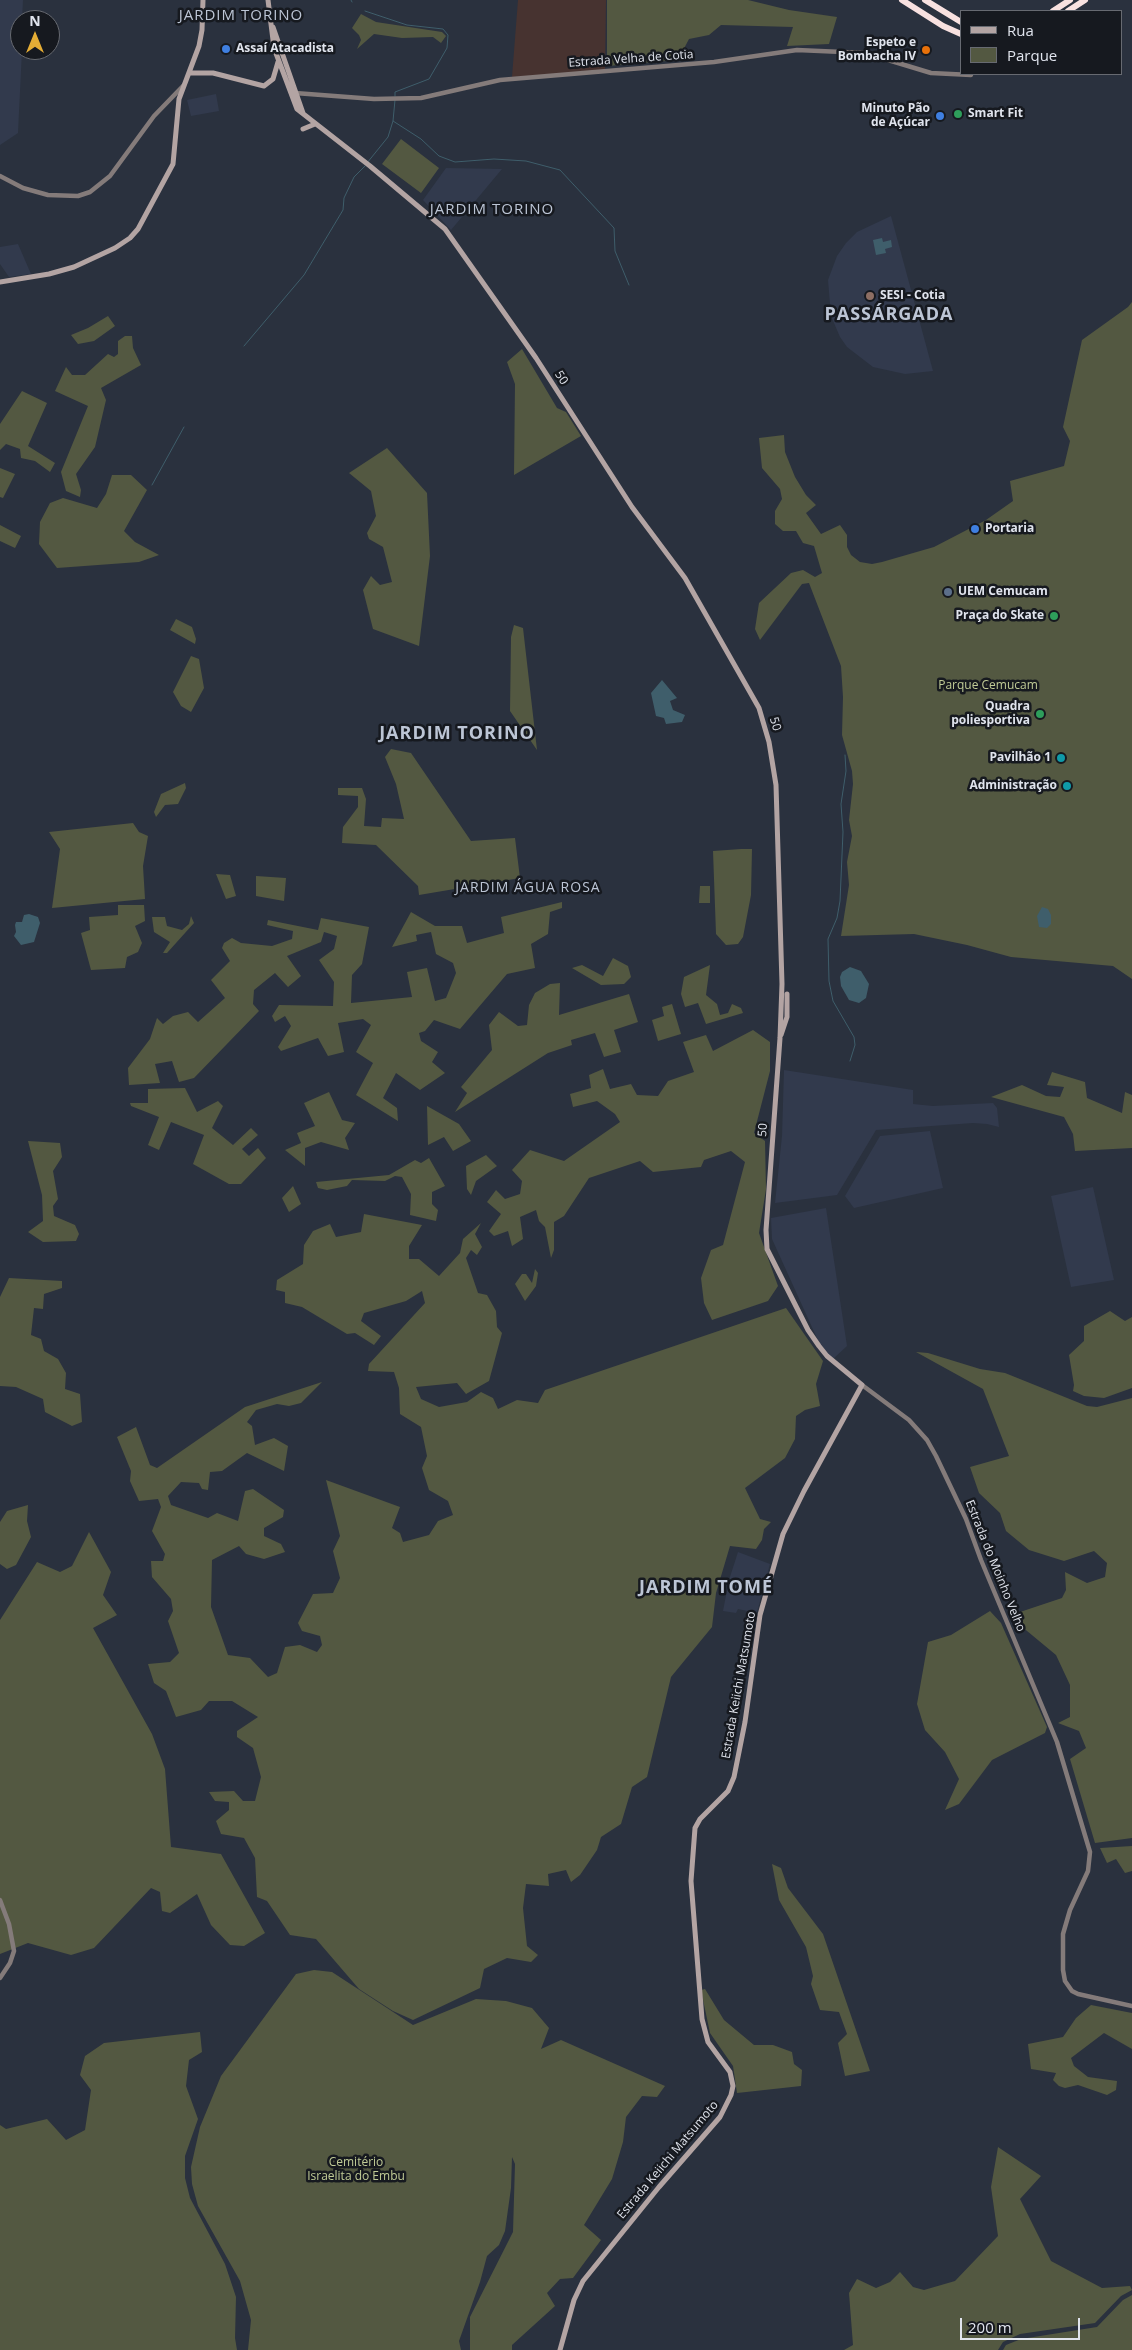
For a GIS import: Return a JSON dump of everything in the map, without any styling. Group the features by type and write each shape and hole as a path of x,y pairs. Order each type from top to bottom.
{"highway":[{"path":"902,0 943,26 960,34"},
{"path":"925,0 960,21"},
{"path":"1055,10 1070,0"},
{"path":"1070,10 1085,0"}],"main road":[{"path":"0,282 49,274 74,267 102,255 130,238 146,216 173,164 179,99 190,73 202,30 203,0"},
{"path":"268,0 273,44 278,61 304,115"},
{"path":"270,20 281,49 293,93"},
{"path":"273,44 281,49"},
{"path":"190,73 213,73 264,86 272,80 278,61"},
{"name":"50","path":"293,93 296,109 440,223 536,358 612,477 685,578 759,708 767,733 776,786 782,984 780,1038 766,1230 768,1249 808,1330 819,1346 827,1356 862,1385"},
{"path":"304,129 315,124"},
{"path":"780,1038 786,1022 787,994"},
{"name":"Estrada Keiichi Matsumoto","path":"560,2350 574,2300 584,2281 649,2200 720,2118 731,2095 733,2078 708,2042 702,2018 691,1881 695,1828 700,1820 728,1791 734,1777 746,1715 760,1615 783,1534 804,1491 862,1385"}],"street":[{"name":"Estrada Velha de Cotia","path":"293,93 343,98 400,99 430,97 500,80 714,62 797,50 865,53 931,73 960,74"},
{"path":"0,176 23,188 48,195 78,196 90,192 110,176 154,116 183,86"},
{"name":"Estrada do Moinho Velho","path":"862,1385 909,1420 927,1440 940,1463 966,1519 984,1569 1058,1742 1090,1847 1090,1859 1084,1882 1065,1923 1062,1948 1065,1982 1072,1991 1078,1994 1132,2006"},
{"path":"0,1900 9,1924 14,1951 10,1963 0,1978"}],"shaded area":[{"path":"0,0 23,0 22,10 10,10 10,60 22,60 18,133 0,145"},
{"path":"518,0 606,0 605,72 512,77"},
{"path":"216,94 219,111 191,116 187,100"},
{"path":"446,168 502,169 451,230 423,200"},
{"name":"SESI - Cotia","path":"891,216 933,371 905,374 873,367 847,347 840,337 831,316 828,280 837,256 857,232"},
{"path":"882,238 883,242 891,240 892,247 885,249 886,253 876,255 873,240"},
{"path":"18,244 31,274 9,277 0,264 0,247"},
{"path":"662,680 677,698 670,701 673,710 685,715 682,722 666,724 664,718 656,716 651,693"},
{"path":"1042,907 1048,909 1051,915 1051,924 1047,928 1039,927 1037,916"},
{"path":"29,914 38,917 40,923 34,942 21,945 14,936 16,932 15,925 16,922 22,922 24,915"},
{"path":"850,967 861,971 869,984 866,998 859,1003 849,1000 841,986 840,977 842,972"},
{"path":"784,1070 913,1090 913,1104 933,1106 993,1103 997,1108 999,1127 973,1123 876,1130 837,1195 775,1203 782,1136"},
{"path":"930,1131 943,1188 854,1208 845,1196 880,1136"},
{"path":"1093,1187 1114,1280 1071,1287 1051,1196"},
{"path":"826,1208 847,1346 833,1359 821,1347 772,1239 771,1218"},
{"path":"738,1552 770,1564 756,1616 751,1616 752,1612 738,1609 736,1613 723,1611 729,1580"}],"green space":[{"path":"607,0 748,0 789,10 837,17 829,44 787,46 793,27 721,25 709,35 689,39 678,60 607,66"},
{"path":"361,14 376,22 442,32 446,36 441,43 433,37 402,38 374,34 357,49 361,40 352,28"},
{"path":"401,139 439,168 421,193 382,164"},
{"name":"Parque Cemucam","path":"1132,302 1132,979 1113,966 1011,957 967,945 914,934 841,936 849,885 847,862 852,836 849,820 853,784 852,771 842,735 843,697 841,666 809,583 802,584 760,640 755,629 759,603 791,573 803,570 815,577 822,573 814,546 803,543 796,531 783,531 775,524 775,511 782,499 780,489 762,468 759,438 784,435 785,452 795,477 806,495 816,505 806,513 821,534 840,525 847,535 847,547 851,555 860,562 872,564 882,562 934,547 986,520 1013,501 1010,481 1064,466 1070,441 1063,427 1082,340 1128,307"},
{"path":"108,316 115,326 94,341 78,344 71,335 88,328"},
{"path":"125,336 132,336 133,348 141,365 101,388 106,400 95,447 76,474 81,490 80,497 66,491 61,472 88,406 55,391 66,367 72,375 85,375 108,354 114,357 118,354 118,341"},
{"path":"522,349 557,408 566,412 581,436 514,475 515,384 507,362"},
{"path":"22,391 47,403 28,446 55,463 50,472 35,461 21,458 20,449 6,444 0,450 0,424"},
{"path":"387,448 427,493 430,556 419,646 373,629 363,590 371,576 380,585 392,582 383,547 369,539 367,533 376,516 371,491 349,473"},
{"path":"0,468 15,474 3,498 0,497"},
{"path":"112,475 131,475 147,490 124,531 135,542 159,555 139,562 57,568 39,544 40,522 50,503 63,498 97,508 106,494"},
{"path":"0,525 21,536 15,548 0,541"},
{"path":"176,619 192,627 196,639 195,644 170,630"},
{"path":"514,625 523,628 537,750 510,711 511,637"},
{"path":"191,656 199,659 204,688 191,712 181,706 173,692"},
{"path":"391,749 411,753 471,841 515,838 520,878 419,895 418,886 376,845 342,843 343,827 358,807 358,796 338,795 338,788 362,788 366,799 364,826 381,827 382,818 404,819 396,784 385,757"},
{"path":"185,783 186,788 178,804 165,805 156,817 154,812 161,794"},
{"path":"133,823 139,832 148,836 143,866 145,899 52,908 60,849 49,832"},
{"path":"752,849 751,895 743,937 738,944 726,945 716,934 713,851"},
{"path":"216,874 230,875 236,896 226,899"},
{"path":"256,876 286,878 284,901 256,896"},
{"path":"700,886 710,886 710,903 699,903"},
{"path":"562,902 562,908 550,912 548,934 531,944 535,968 507,974 460,1029 434,1020 425,1031 419,1033 421,1041 438,1052 432,1062 445,1073 420,1090 396,1073 383,1098 397,1108 398,1121 356,1095 373,1063 356,1052 371,1025 363,1019 338,1023 344,1052 328,1056 318,1038 281,1051 278,1047 291,1026 285,1016 275,1022 272,1016 279,1005 333,1006 334,982 319,960 334,949 337,936 324,932 321,942 287,956 301,976 288,987 275,973 254,990 253,1004 259,1011 194,1078 179,1082 172,1061 155,1064 160,1083 129,1085 128,1068 150,1039 157,1018 163,1024 173,1016 188,1012 198,1022 225,998 211,980 230,961 222,948 224,943 232,938 241,943 272,946 292,939 293,931 267,925 268,920 318,930 321,918 369,927 362,964 352,975 351,1003 412,997 407,972 427,968 435,1001 446,998 456,973 453,963 436,954 431,932 416,935 417,941 392,947 411,912 435,926 462,926 467,943 504,933 501,917"},
{"path":"118,905 144,905 145,921 135,926 142,943 138,952 127,957 125,968 91,970 81,933 90,930 89,917 118,915"},
{"path":"191,916 194,923 167,953 163,953 170,942 154,932 152,917 165,917 167,926 182,930 189,924"},
{"path":"613,958 628,966 631,977 624,984 601,985 572,968 582,965 603,976"},
{"path":"710,965 706,995 717,1004 720,1015 728,1013 732,1004 741,1008 743,1013 706,1024 698,1003 685,1007 681,994 684,977"},
{"path":"560,983 559,1015 629,994 638,1022 614,1030 621,1052 604,1057 595,1033 571,1040 572,1045 548,1053 455,1112 467,1093 461,1087 492,1050 489,1025 499,1012 518,1026 527,1025 529,1005 535,993 550,984"},
{"path":"672,1004 681,1034 658,1041 652,1020 664,1016 662,1007"},
{"path":"753,1030 770,1042 770,1071 754,1133 765,1141 766,1189 759,1233 778,1286 768,1301 712,1320 704,1303 701,1278 711,1250 723,1245 745,1162 731,1151 704,1160 701,1167 653,1172 640,1161 589,1178 564,1216 554,1222 554,1250 551,1258 545,1227 539,1221 536,1210 520,1217 523,1239 512,1246 508,1231 494,1236 489,1231 501,1214 487,1202 496,1190 505,1199 520,1194 522,1181 512,1170 530,1150 564,1161 620,1122 615,1114 597,1101 573,1107 570,1094 591,1088 589,1075 603,1069 610,1089 631,1084 637,1095 658,1096 668,1081 694,1072 683,1042 706,1035 713,1051"},
{"path":"1052,1072 1085,1082 1087,1098 1122,1113 1125,1092 1132,1095 1132,1148 1075,1151 1073,1134 1064,1117 991,1097 1022,1085 1046,1096 1060,1097 1064,1087 1047,1085"},
{"path":"185,1088 197,1112 218,1101 223,1106 212,1128 233,1145 251,1128 258,1135 242,1149 249,1156 258,1148 266,1158 241,1184 229,1184 193,1164 204,1135 171,1122 159,1150 148,1145 159,1117 131,1106 130,1103 148,1103 148,1089"},
{"path":"329,1092 342,1120 355,1123 345,1138 349,1150 321,1142 305,1148 305,1166 285,1150 301,1143 297,1133 315,1126 304,1103"},
{"path":"427,1106 459,1124 471,1141 453,1151 444,1137 428,1145"},
{"path":"28,1141 60,1143 62,1157 53,1171 58,1199 53,1206 54,1216 75,1225 79,1234 76,1241 43,1242 28,1232 43,1221 42,1195"},
{"path":"486,1155 497,1166 476,1181 471,1195 467,1189 466,1166"},
{"path":"429,1158 445,1186 432,1192 432,1204 438,1210 436,1221 410,1215 411,1194 402,1177 395,1176 385,1181 352,1180 347,1186 327,1190 318,1188 316,1182 389,1175 415,1160 421,1163"},
{"path":"293,1186 301,1204 289,1212 282,1198"},
{"path":"364,1214 422,1225 409,1246 409,1259 419,1259 439,1276 460,1253 463,1239 481,1223 475,1234 482,1247 477,1255 471,1250 466,1258 478,1293 487,1295 496,1311 497,1327 502,1333 489,1381 466,1394 457,1383 416,1387 421,1399 439,1407 467,1402 481,1392 493,1398 498,1409 517,1400 538,1403 545,1390 786,1308 823,1361 816,1384 820,1406 805,1410 796,1416 795,1439 785,1458 745,1488 760,1519 771,1522 764,1529 762,1540 756,1549 730,1546 716,1593 712,1627 671,1677 647,1777 632,1787 621,1824 601,1837 597,1850 580,1875 571,1882 566,1870 548,1874 549,1886 526,1884 523,1908 527,1946 538,1955 531,1962 507,1958 484,1969 480,1988 413,2020 393,2011 359,1989 316,1939 290,1935 267,1901 257,1897 255,1858 244,1838 221,1834 216,1821 229,1810 229,1802 215,1801 209,1792 234,1791 243,1801 255,1801 261,1777 253,1748 237,1737 237,1731 258,1717 232,1701 209,1701 201,1710 176,1717 166,1691 154,1683 148,1664 170,1662 179,1653 168,1621 173,1611 171,1599 152,1577 151,1561 163,1561 165,1554 152,1531 161,1507 158,1499 139,1501 130,1481 131,1471 117,1437 136,1427 150,1465 157,1468 245,1407 322,1382 301,1403 289,1406 277,1404 256,1410 247,1422 252,1426 255,1445 274,1438 288,1446 284,1471 247,1453 222,1471 210,1472 208,1490 202,1489 199,1483 181,1482 168,1496 171,1505 208,1518 217,1513 238,1521 245,1491 253,1489 284,1510 283,1517 264,1528 264,1536 281,1544 285,1552 264,1559 246,1554 239,1546 212,1560 211,1607 228,1655 250,1658 268,1677 277,1673 285,1647 300,1645 317,1652 322,1645 320,1636 302,1631 298,1623 313,1594 333,1593 340,1578 333,1551 340,1536 326,1480 400,1507 392,1528 400,1533 403,1542 429,1535 438,1521 453,1515 448,1501 429,1490 422,1468 427,1456 421,1427 400,1414 399,1388 394,1372 368,1371 369,1364 425,1303 422,1291 406,1301 364,1313 361,1321 381,1336 374,1345 355,1333 347,1334 302,1307 285,1303 285,1292 276,1290 277,1280 303,1264 304,1245 313,1231 330,1224 336,1237 361,1232"},
{"path":"535,1269 538,1273 536,1286 525,1301 515,1284 522,1274 526,1274 532,1283"},
{"path":"9,1278 62,1281 62,1288 44,1294 43,1309 34,1308 31,1335 41,1339 44,1351 58,1359 66,1373 65,1389 80,1394 82,1422 72,1426 45,1412 43,1399 16,1387 0,1386 0,1297"},
{"path":"1110,1311 1125,1321 1132,1317 1132,1388 1104,1398 1084,1396 1073,1391 1074,1385 1069,1355 1084,1341 1084,1326"},
{"path":"916,1352 928,1353 980,1369 1005,1373 1087,1406 1097,1407 1132,1398 1132,1838 1095,1843 1070,1759 1086,1748 1079,1731 1058,1723 1070,1717 1070,1685 1056,1655 1015,1621 1020,1612 1062,1598 1066,1590 1065,1572 1087,1583 1105,1577 1107,1563 1094,1551 1064,1561 1029,1550 1006,1531 1000,1513 979,1493 970,1467 1009,1456 983,1389"},
{"path":"28,1505 27,1521 31,1537 16,1565 7,1569 0,1564 0,1522 7,1511"},
{"path":"89,1532 111,1572 103,1595 117,1615 93,1628 152,1734 165,1769 171,1847 221,1854 265,1933 244,1946 230,1945 211,1925 197,1894 170,1913 162,1911 160,1892 151,1888 94,1948 71,1955 28,1943 0,1954 0,1620 37,1562 60,1572 72,1566"},
{"path":"990,1611 1001,1623 1047,1727 1045,1733 992,1760 959,1804 945,1810 959,1779 945,1752 925,1730 917,1704 928,1642 951,1635"},
{"path":"1132,1846 1132,1871 1125,1873 1116,1859 1107,1863 1100,1848"},
{"path":"772,1864 781,1868 788,1888 823,1934 870,2071 845,2076 838,2043 847,2034 839,2012 820,2010 811,1984 813,1976 806,1947 779,1900"},
{"name":"Cemitério Israelita do Embu","path":"314,1970 332,1972 413,2025 476,1999 506,2001 532,2008 549,2028 541,2049 561,2040 665,2086 657,2097 642,2096 626,2117 623,2142 612,2179 584,2225 601,2240 573,2278 560,2279 547,2293 555,2306 512,2345 512,2350 470,2350 470,2317 513,2232 515,2164 512,2157 511,2188 505,2231 499,2245 487,2256 459,2341 461,2350 248,2350 251,2320 240,2281 198,2206 192,2184 191,2167 200,2127 221,2076 296,1974"},
{"path":"705,1989 724,2020 754,2045 773,2045 792,2052 794,2064 802,2070 801,2086 737,2093 733,2066 710,2033 701,1990"},
{"path":"1091,2005 1132,2013 1132,2049 1104,2033 1071,2058 1074,2066 1088,2077 1117,2081 1116,2090 1107,2095 1078,2085 1065,2088 1059,2086 1053,2080 1056,2073 1031,2069 1028,2044 1063,2037 1076,2018"},
{"path":"200,2032 202,2052 189,2060 186,2086 198,2119 185,2156 185,2178 190,2198 225,2264 236,2297 235,2338 237,2350 0,2350 0,2125 6,2129 47,2119 66,2140 85,2130 91,2090 80,2075 85,2056 104,2043"},
{"path":"998,2147 1041,2176 1020,2199 1051,2261 1102,2288 1130,2286 1132,2290 1121,2296 1095,2323 1020,2334 1003,2342 998,2350 844,2350 853,2345 849,2293 857,2279 876,2288 890,2282 900,2272 913,2287 924,2290 955,2281 998,2236 991,2187"},
{"path":"1132,2295 1132,2350 1003,2350 1006,2345 1021,2339 1097,2327 1123,2300"}],"waterway":[{"path":"365,11 407,25 443,29 448,35 447,48 429,79 395,92 395,96"},
{"path":"395,100 393,121 421,139 439,156 455,162 494,159 526,161 560,170 614,228 615,251 629,285"},
{"path":"367,163 388,137 393,121"},
{"path":"244,346 304,275 343,210 344,198 354,177 365,166"},
{"path":"152,485 184,427"},
{"path":"845,755 846,771 841,804 843,832 840,901 837,918 828,939 829,981 833,1001 854,1037 855,1045 850,1061"}],"place":[{"name":"Assaí Atacadista","path":"226,49"},
{"name":"Espeto e Bombacha IV","path":"926,50"},
{"name":"Smart Fit","path":"958,114"},
{"name":"Minuto Pão de Açúcar","path":"940,116"},
{"name":"SESI - Cotia","path":"870,296"},
{"name":"Portaria","path":"975,529"},
{"name":"UEM Cemucam","path":"948,592"},
{"name":"Praça do Skate","path":"1054,616"},
{"name":"Quadra poliesportiva","path":"1040,714"},
{"name":"Pavilhão 1","path":"1061,758"},
{"name":"Administração","path":"1067,786"}],"district":[{"name":"JARDIM TORINO","path":"241,16"},
{"name":"JARDIM TORINO","path":"492,210"},
{"name":"PASSÁRGADA","path":"889,315"},
{"name":"JARDIM TORINO","path":"457,734"},
{"name":"JARDIM ÁGUA ROSA","path":"528,888"},
{"name":"JARDIM TOMÉ","path":"706,1588"}]}
